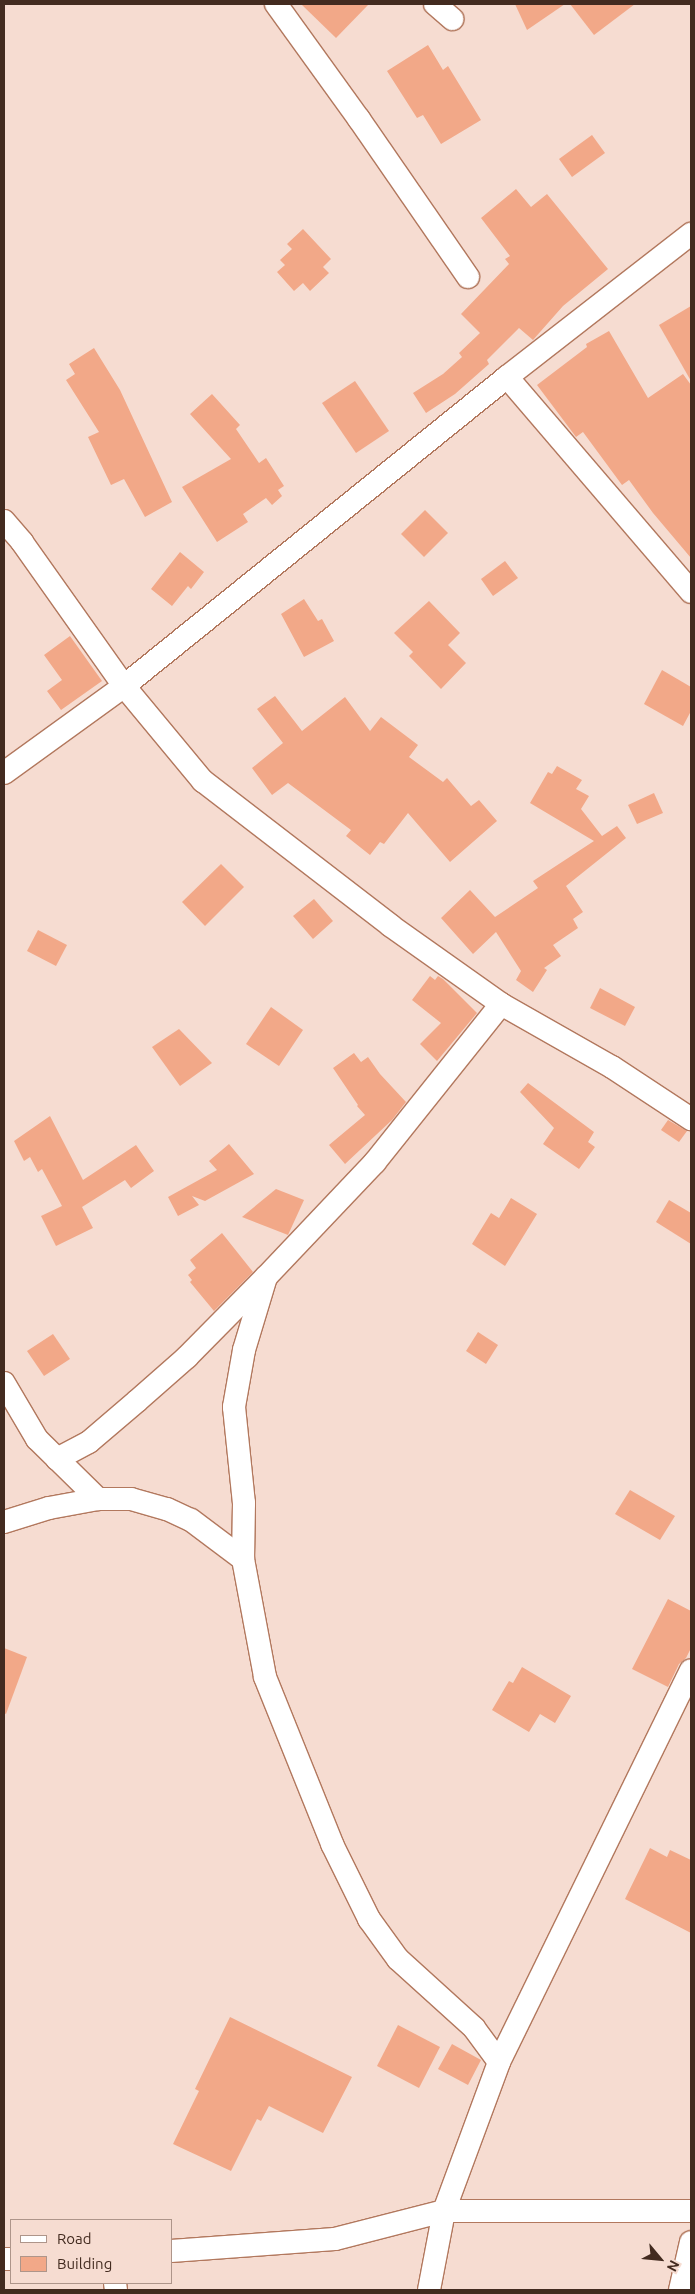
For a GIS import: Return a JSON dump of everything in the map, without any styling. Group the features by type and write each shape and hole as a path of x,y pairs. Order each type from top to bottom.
{"street":[{"path":"276,4 359,119 468,277"},
{"path":"435,4 452,19"},
{"path":"4,773 124,686 507,377 691,234"},
{"path":"507,377 691,592"},
{"path":"4,520 22,542 124,686 203,781 392,926 501,1004 612,1067 691,1119"},
{"path":"57,1459 89,1442 137,1401 187,1357 266,1277 375,1162 501,1004"},
{"path":"266,1277 244,1350 234,1407 244,1503 243,1559 265,1677 332,1844 369,1919 398,1959 474,2028 500,2062"},
{"path":"4,1383 37,1439 98,1499"},
{"path":"4,1522 49,1508 98,1499 130,1499 167,1508 192,1520 243,1559"},
{"path":"429,2290 444,2211 500,2062 691,1670"},
{"path":"172,2251 335,2239 444,2211 691,2211"},
{"path":"680,2290 691,2242"}],"building":[{"path":"301,4 369,4 336,38"},
{"path":"515,4 565,4 527,30"},
{"path":"570,4 635,4 594,35"},
{"path":"428,45 443,70 448,66 481,120 441,144 423,115 417,118 387,71"},
{"path":"592,135 605,153 572,177 559,159"},
{"path":"516,189 531,207 547,194 608,269 563,306 533,340 519,328 487,360 489,364 455,394 426,413 413,393 443,374 462,357 459,353 480,333 461,314 509,264 505,259 510,256 481,218"},
{"path":"303,229 331,259 323,267 329,273 310,291 303,283 294,291 277,272 285,265 280,260 292,249 287,244"},
{"path":"691,306 691,381 659,325"},
{"path":"609,331 648,398 683,374 691,385 691,558 653,513 629,480 622,485 583,432 576,437 537,385 587,347 586,344"},
{"path":"94,348 120,390 172,502 145,517 124,479 111,485 88,437 99,432 66,380 75,374 69,364"},
{"path":"355,381 389,431 356,453 322,403"},
{"path":"212,394 240,425 236,429 259,463 266,458 284,486 278,490 282,496 272,505 266,498 243,514 248,522 217,542 182,487 231,459 190,414"},
{"path":"425,510 448,533 424,557 401,534"},
{"path":"180,552 204,572 191,589 188,586 172,606 151,589"},
{"path":"505,561 518,578 493,596 481,579"},
{"path":"304,599 318,621 322,619 334,641 304,657 281,614"},
{"path":"429,601 460,633 448,645 466,663 441,689 409,656 413,652 394,633"},
{"path":"70,636 102,681 61,710 47,691 62,680 44,655"},
{"path":"662,670 691,687 691,711 683,726 644,704"},
{"path":"275,696 302,731 345,697 370,731 381,717 418,745 409,757 443,782 447,778 471,806 479,800 497,821 450,862 408,813 384,844 380,842 370,855 346,836 351,830 288,783 272,795 252,768 283,743 257,709"},
{"path":"557,766 582,780 576,789 589,796 581,809 602,836 617,826 626,838 566,886 583,912 573,919 578,928 553,945 561,956 544,968 547,970 533,992 516,980 521,971 496,932 473,954 441,918 470,890 495,917 538,888 533,881 594,841 530,803 548,772 552,774"},
{"path":"654,793 663,813 637,824 628,805"},
{"path":"221,864 244,887 205,926 182,902"},
{"path":"314,899 333,921 313,939 293,916"},
{"path":"38,930 67,945 56,966 27,951"},
{"path":"430,976 435,980 438,976 443,979 477,1013 437,1061 420,1044 441,1023 412,1000"},
{"path":"600,988 635,1007 625,1026 590,1008"},
{"path":"271,1007 303,1030 279,1066 246,1044"},
{"path":"179,1029 212,1063 180,1086 152,1047"},
{"path":"354,1053 361,1062 368,1057 380,1074 406,1102 392,1120 345,1164 329,1145 365,1115 357,1106 333,1068"},
{"path":"528,1083 594,1132 588,1142 595,1147 579,1169 543,1144 554,1128 520,1092"},
{"path":"50,1116 83,1180 136,1145 154,1171 131,1188 125,1180 82,1207 93,1228 56,1246 41,1216 62,1206 42,1169 38,1172 30,1157 24,1161 14,1141"},
{"path":"668,1120 687,1131 679,1142 661,1130"},
{"path":"229,1144 254,1174 205,1201 192,1196 199,1205 178,1216 168,1197 217,1170 209,1161"},
{"path":"276,1189 304,1200 288,1235 242,1217"},
{"path":"511,1198 537,1214 505,1266 472,1244 491,1213 499,1218"},
{"path":"669,1200 691,1213 691,1244 656,1222"},
{"path":"222,1233 253,1272 214,1311 190,1282 192,1280 188,1275 196,1268 190,1260"},
{"path":"478,1332 498,1345 486,1364 466,1351"},
{"path":"53,1334 70,1359 44,1376 27,1351"},
{"path":"630,1490 675,1516 660,1540 615,1514"},
{"path":"668,1599 691,1611 691,1648 686,1658 679,1664 668,1687 632,1669"},
{"path":"4,1648 27,1657 6,1714 4,1713"},
{"path":"522,1667 571,1696 555,1723 540,1714 529,1732 492,1710 509,1681 513,1683"},
{"path":"650,1848 667,1857 670,1850 691,1860 691,1933 625,1899"},
{"path":"230,2017 352,2077 323,2133 269,2106 261,2121 257,2119 231,2171 173,2144 199,2091 195,2089"},
{"path":"398,2025 440,2047 419,2088 377,2066"},
{"path":"452,2044 481,2060 468,2085 438,2069"}]}
